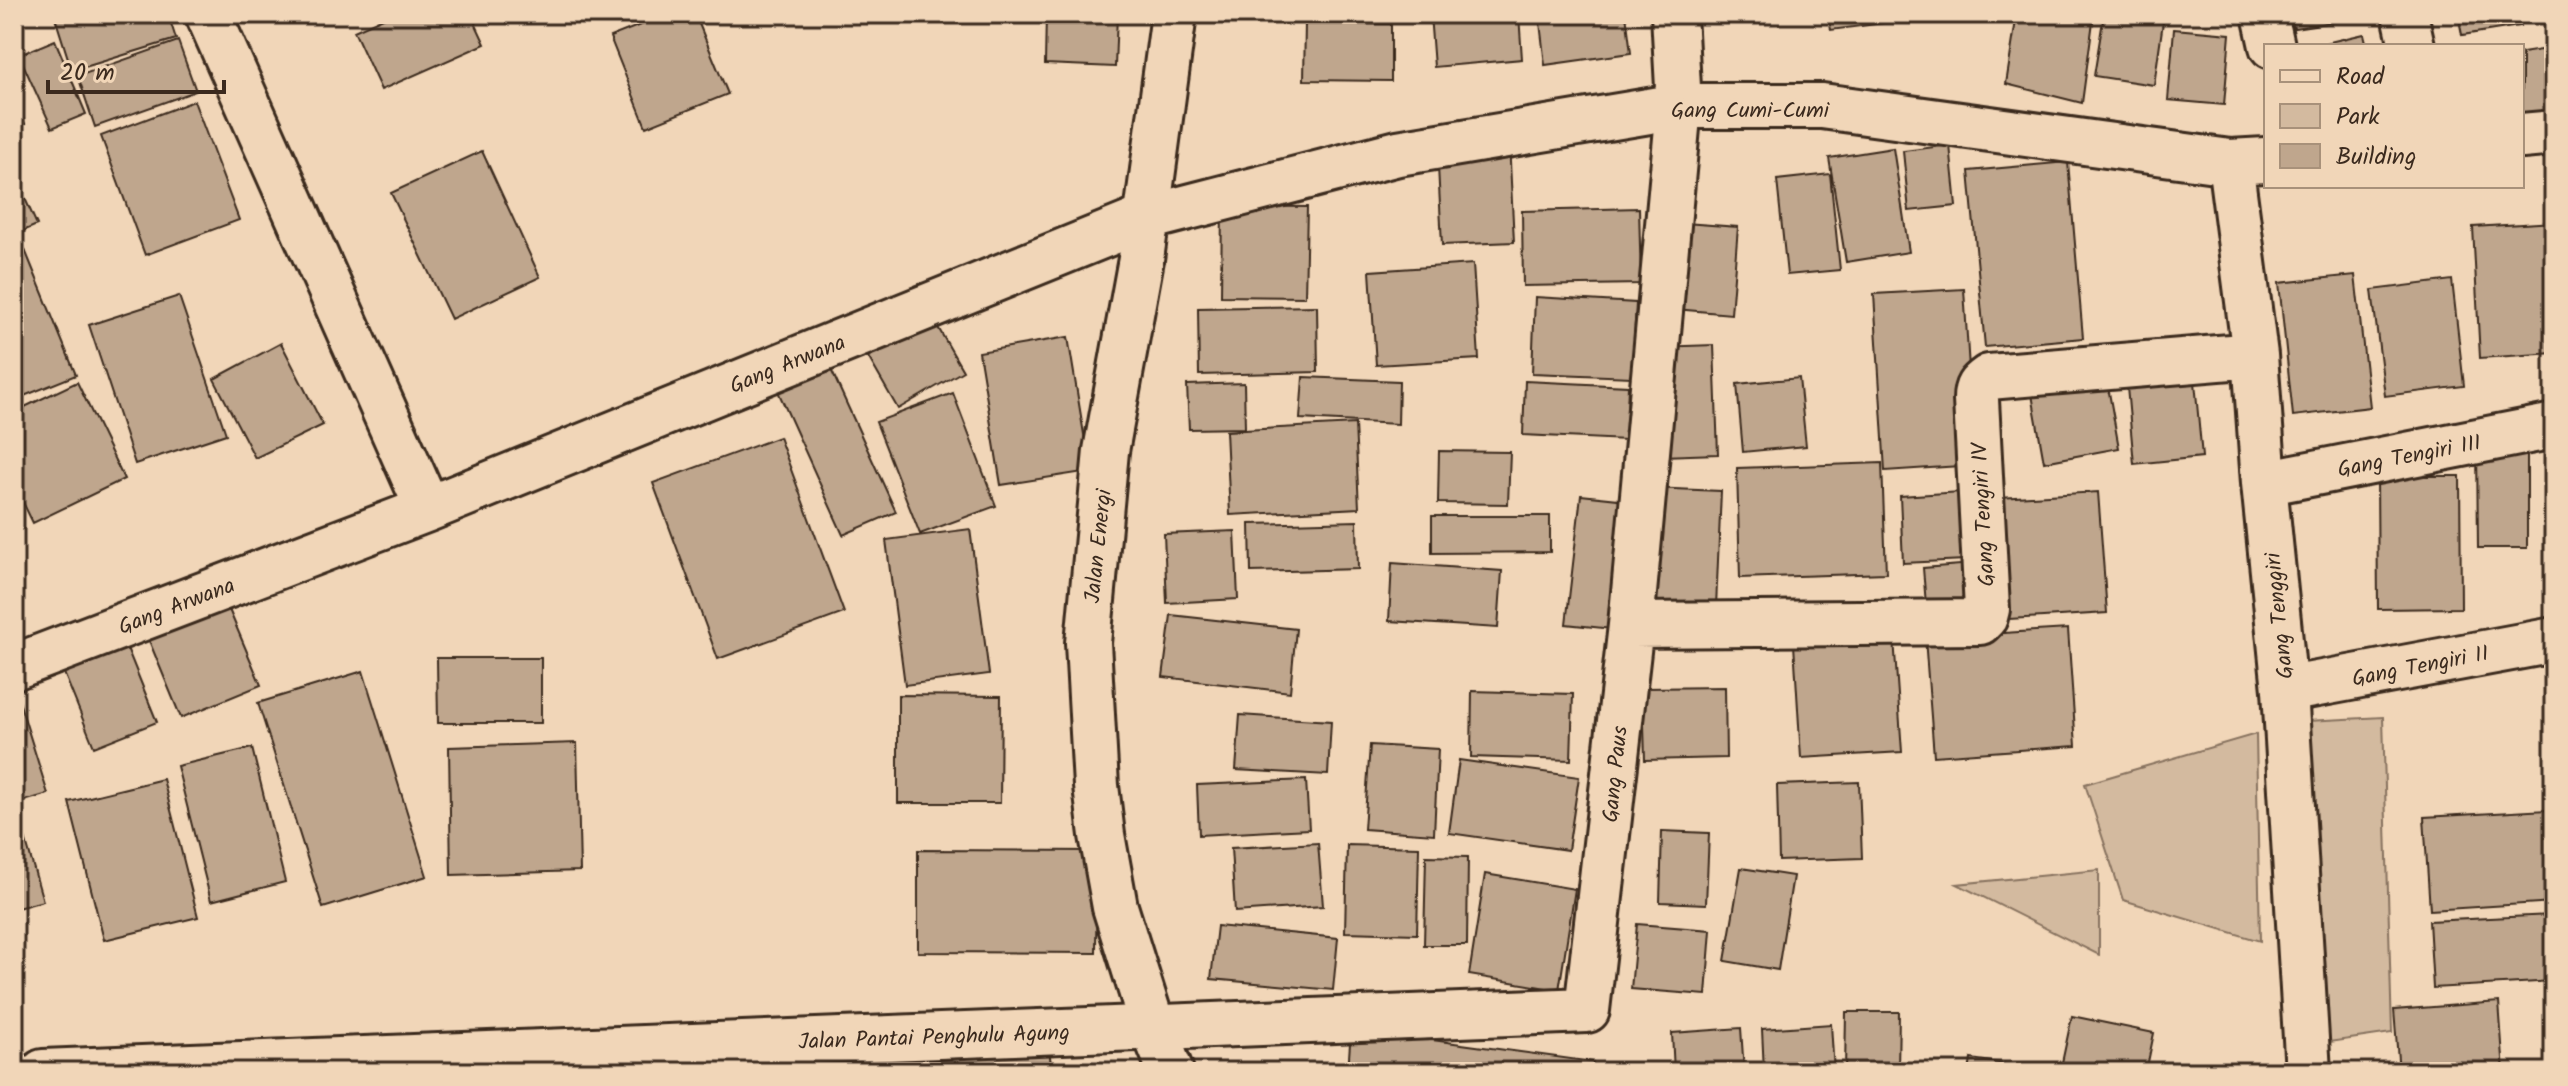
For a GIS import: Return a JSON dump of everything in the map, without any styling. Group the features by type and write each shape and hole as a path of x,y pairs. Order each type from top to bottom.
{"main road":[{"path":"208,14 428,509"},
{"name":"Jalan Energi","path":"1171,1072 1153,1028 1115,907 1102,835 1091,725 1088,643 1106,451 1146,218 1174,14"},
{"name":"Gang Paus","path":"1153,1028 1587,1010 1631,625 1679,106 1674,14"},
{"path":"2265,14 2272,44"},
{"path":"2405,14 2412,44"},
{"name":"Gang Cumi-Cumi","path":"1146,218 1398,153 1679,106 1822,106 2248,161"},
{"path":"2524,136 2554,133"},
{"name":"Gang Tenggiri","path":"2248,161 2255,355 2264,483 2285,690 2308,1072"},
{"name":"Gang Arwana","path":"14,667 428,509 1146,218"},
{"name":"Gang Tengiri IV","path":"1631,625 1980,622 1987,609 1976,400 1976,389 1980,384 1989,377 2255,355"},
{"name":"Gang Tengiri III","path":"2264,483 2554,426"},
{"name":"Gang Tengiri II","path":"2285,690 2554,640"},
{"name":"Jalan Pantai Penghulu Agung","path":"43,1072 1153,1028"},
{"path":"14,1072 32,1072"}],"green space":[{"path":"2383,717 2392,1033 2322,1043 2307,721"},
{"path":"2256,734 2260,941 2123,900 2085,784"},
{"path":"2099,870 2099,955 1957,884"}],"building":[{"path":"54,14 168,14 176,39 72,71"},
{"path":"392,14 471,14 485,44 381,90 354,31"},
{"path":"668,14 695,14 728,94 646,127 610,37"},
{"path":"1046,14 1117,14 1115,67 1045,64"},
{"path":"1430,14 1519,14 1522,59 1434,67"},
{"path":"1539,14 1626,14 1631,53 1545,65"},
{"path":"1828,14 1890,14 1892,22 1831,30"},
{"path":"1913,14 1956,14 1957,17 1913,19"},
{"path":"2017,14 2094,14 2082,103 2006,84"},
{"path":"2104,14 2164,15 2154,85 2094,76"},
{"path":"2291,14 2366,14 2366,17 2294,28"},
{"path":"2458,14 2518,14 2520,26 2462,35"},
{"path":"1305,23 1391,24 1391,81 1304,80"},
{"path":"2174,29 2230,34 2224,105 2168,100"},
{"path":"2364,34 2366,44 2325,44"},
{"path":"55,40 86,114 52,128 19,55"},
{"path":"178,41 196,91 95,127 78,76"},
{"path":"2554,48 2554,119 2524,123 2524,53"},
{"path":"14,95 25,124 14,128"},
{"path":"194,101 239,220 145,255 101,136"},
{"path":"1509,142 1514,242 1442,245 1437,146"},
{"path":"1950,145 1956,206 1909,211 1903,151"},
{"path":"1893,148 1909,252 1846,262 1829,158"},
{"path":"482,151 540,277 451,319 391,193"},
{"path":"2068,162 2083,338 1985,347 1969,171"},
{"path":"14,174 37,225 14,235"},
{"path":"1830,174 1840,270 1787,275 1777,180"},
{"path":"1222,206 1307,207 1305,297 1221,296"},
{"path":"1639,208 1641,284 1523,286 1522,211"},
{"path":"1671,222 1738,227 1731,314 1664,308"},
{"path":"2554,222 2554,353 2480,358 2473,227"},
{"path":"23,245 76,375 14,400 14,249"},
{"path":"1473,264 1479,359 1376,365 1370,271"},
{"path":"2355,275 2370,407 2293,416 2279,283"},
{"path":"2452,280 2464,386 2385,396 2372,290"},
{"path":"1964,289 1975,465 1885,471 1874,294"},
{"path":"179,296 226,434 135,464 89,325"},
{"path":"1535,297 1636,303 1632,377 1532,373"},
{"path":"1317,306 1318,372 1199,375 1198,308"},
{"path":"928,310 963,371 898,409 863,348"},
{"path":"1068,337 1090,471 1001,485 979,352"},
{"path":"281,343 323,425 255,458 214,379"},
{"path":"1714,345 1718,454 1662,456 1658,347"},
{"path":"829,365 896,512 843,535 777,389"},
{"path":"2105,370 2119,448 2044,462 2030,383"},
{"path":"2194,371 2202,457 2134,464 2126,376"},
{"path":"1303,377 1399,381 1398,424 1300,419"},
{"path":"1799,378 1806,446 1743,452 1737,384"},
{"path":"1525,381 1628,386 1626,440 1523,435"},
{"path":"77,382 124,479 33,523 14,484 14,412"},
{"path":"1244,383 1245,428 1189,429 1187,385"},
{"path":"953,393 996,506 920,534 876,422"},
{"path":"1355,424 1359,508 1230,515 1226,431"},
{"path":"779,437 844,613 718,659 653,483"},
{"path":"2527,443 2527,548 2478,548 2477,444"},
{"path":"1439,451 1510,452 1508,504 1438,503"},
{"path":"1882,463 1886,573 1740,578 1737,468"},
{"path":"2377,476 2460,476 2461,608 2378,609"},
{"path":"1650,488 1721,491 1716,607 1645,604"},
{"path":"1961,492 1965,560 1903,563 1900,496"},
{"path":"2098,492 2107,613 2009,619 2000,498"},
{"path":"1581,495 1627,500 1612,629 1566,624"},
{"path":"1432,516 1550,516 1550,552 1432,553"},
{"path":"1357,521 1358,569 1251,572 1250,524"},
{"path":"970,529 989,674 905,685 886,540"},
{"path":"1235,531 1238,599 1167,603 1164,534"},
{"path":"1392,563 1502,571 1498,628 1389,621"},
{"path":"1973,564 1976,613 1927,617 1923,568"},
{"path":"222,593 261,685 181,718 143,626"},
{"path":"1171,615 1296,629 1290,692 1163,677"},
{"path":"2068,629 2076,746 1934,756 1925,638"},
{"path":"121,633 157,722 94,747 58,658"},
{"path":"1894,638 1902,752 1801,758 1794,644"},
{"path":"437,658 541,658 541,723 438,723"},
{"path":"363,671 427,876 323,908 258,703"},
{"path":"14,685 48,794 14,804"},
{"path":"1725,687 1726,758 1645,760 1643,688"},
{"path":"1472,691 1573,694 1571,760 1471,757"},
{"path":"898,695 1001,696 1000,803 898,803"},
{"path":"1240,715 1331,721 1328,775 1236,770"},
{"path":"577,743 580,871 451,875 449,747"},
{"path":"1370,745 1438,749 1434,834 1364,829"},
{"path":"252,748 285,882 211,901 177,766"},
{"path":"1459,760 1579,777 1568,850 1449,833"},
{"path":"163,779 198,917 104,940 69,802"},
{"path":"1306,780 1309,829 1199,835 1197,785"},
{"path":"1859,782 1862,858 1779,861 1777,785"},
{"path":"17,810 43,901 14,909 14,811"},
{"path":"2547,810 2553,902 2430,910 2424,817"},
{"path":"1662,831 1709,833 1706,904 1660,902"},
{"path":"1318,843 1323,906 1235,912 1231,848"},
{"path":"1347,845 1419,847 1417,934 1345,932"},
{"path":"918,850 1097,851 1096,953 918,952"},
{"path":"1426,856 1468,857 1467,945 1424,945"},
{"path":"1741,868 1793,876 1778,970 1725,961"},
{"path":"1485,874 1575,889 1559,990 1469,975"},
{"path":"2553,915 2554,981 2433,988 2429,921"},
{"path":"1637,924 1711,930 1706,995 1631,989"},
{"path":"1217,926 1338,938 1333,990 1211,979"},
{"path":"2499,1002 2504,1072 2399,1072 2394,1010"},
{"path":"1846,1012 1899,1012 1898,1072 1845,1072"},
{"path":"2072,1016 2154,1033 2146,1072 2060,1072"},
{"path":"1831,1024 1834,1072 1764,1072 1762,1029"},
{"path":"1741,1028 1744,1072 1674,1072 1672,1033"},
{"path":"1351,1029 1593,1062 1592,1072 1348,1072"},
{"path":"1049,1049 1052,1072 902,1072 901,1065"},
{"path":"857,1052 865,1072 805,1072"},
{"path":"1971,1059 2055,1071 2055,1072 1969,1072"}]}
